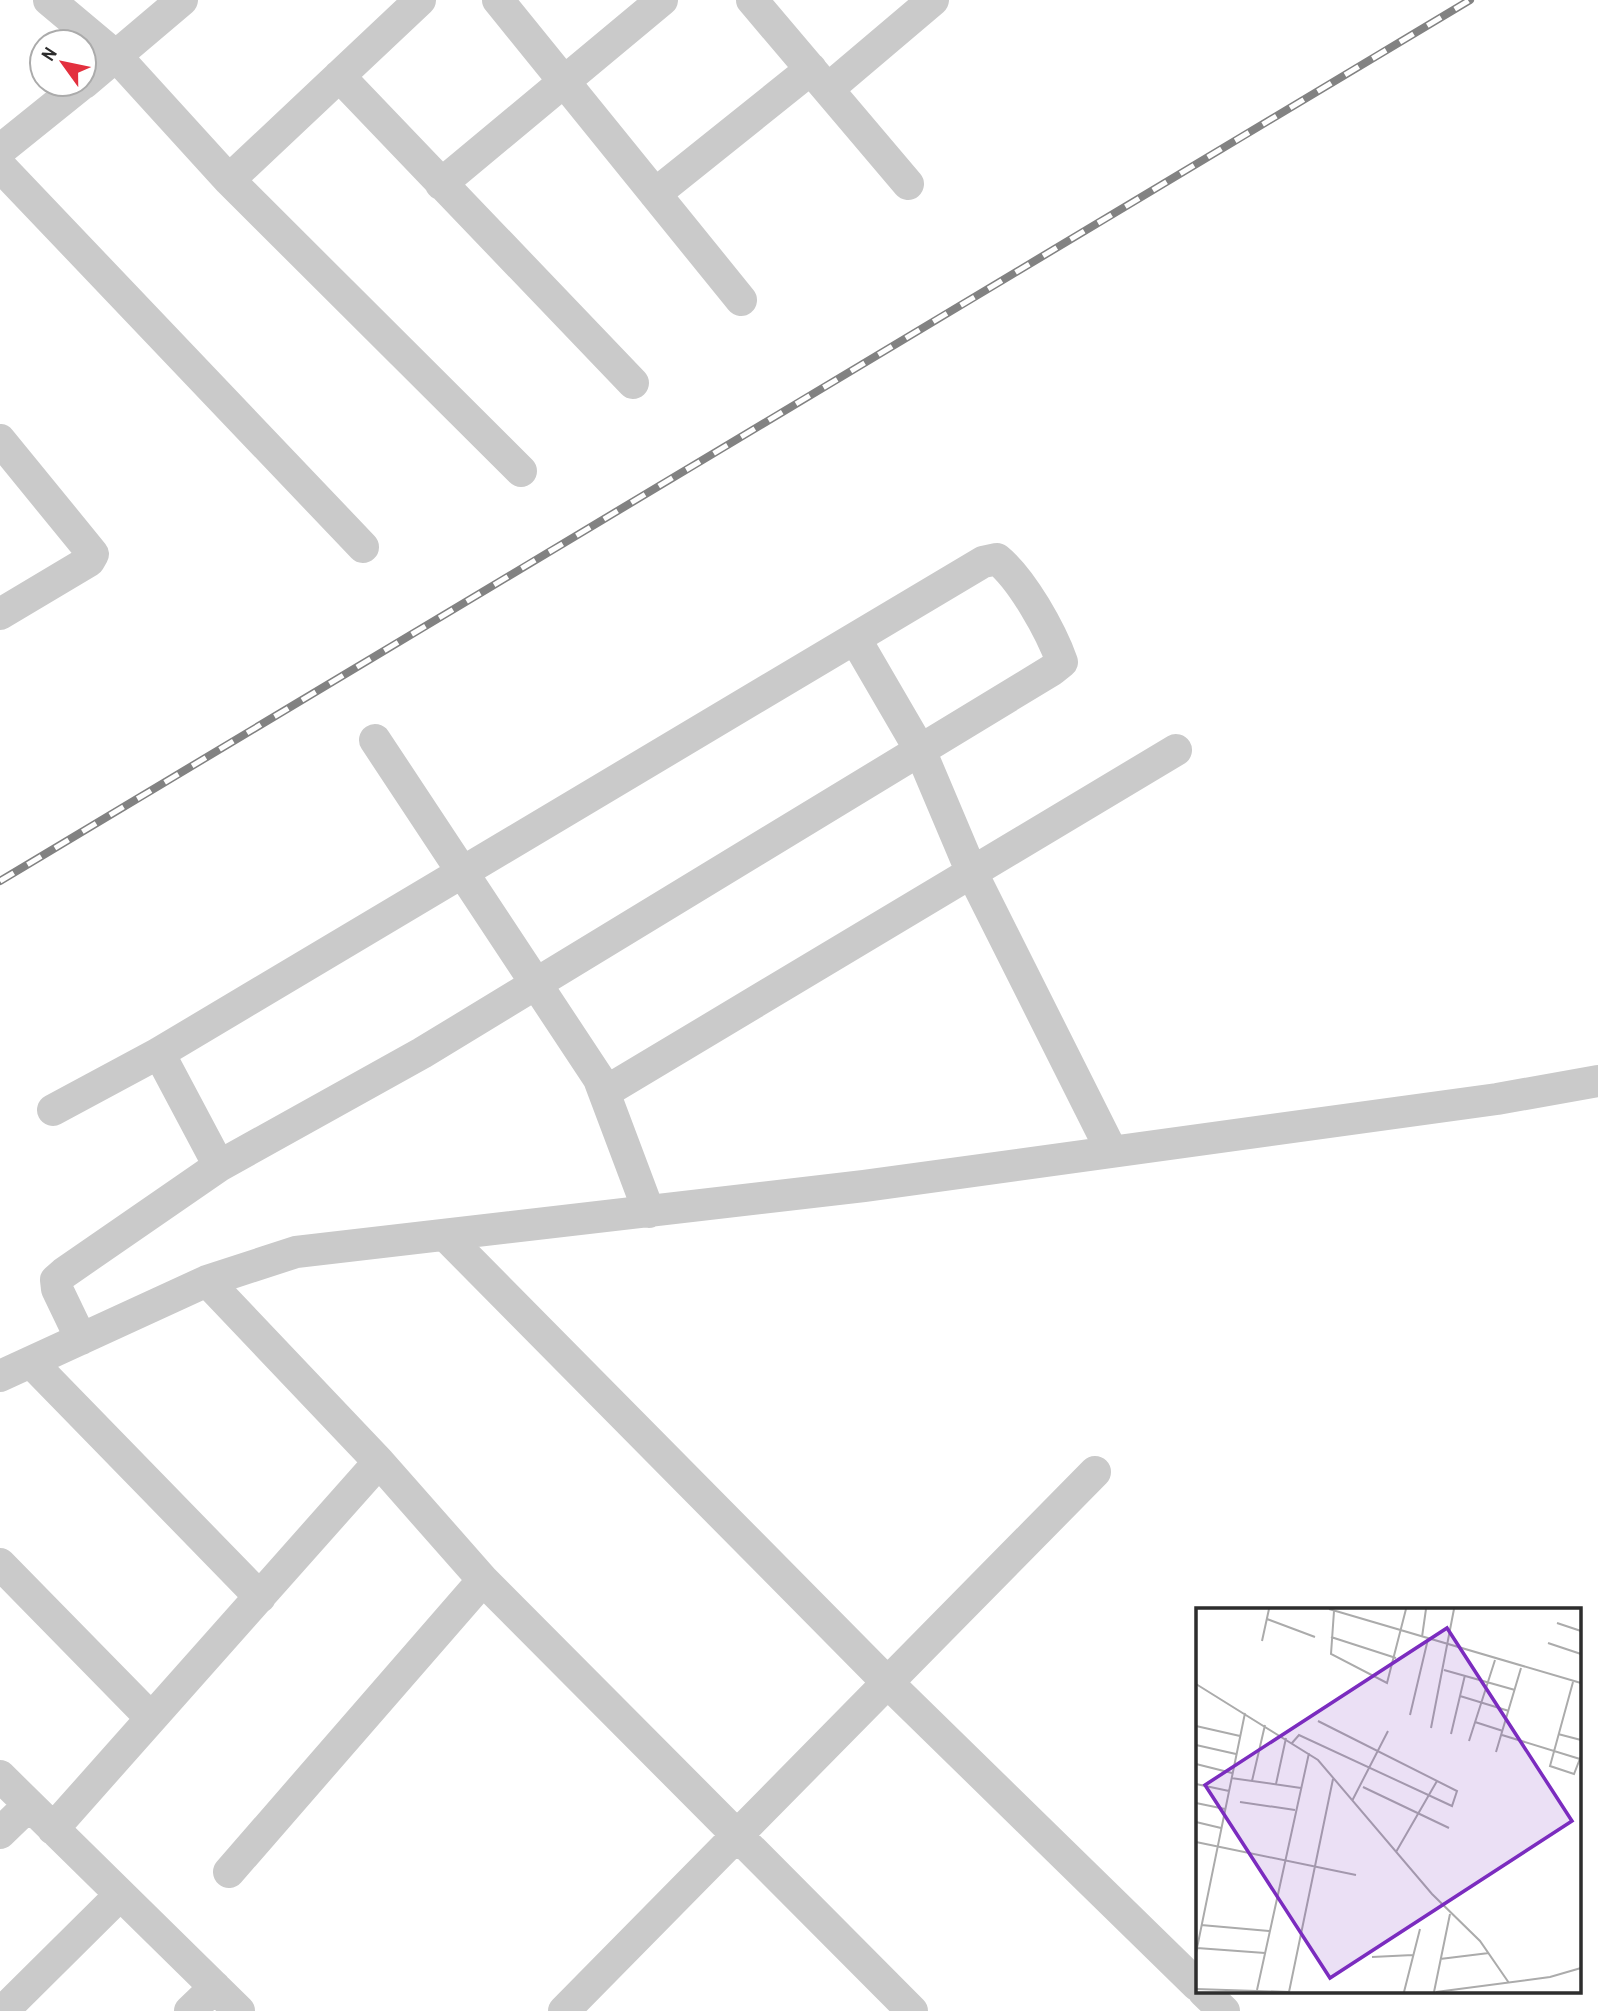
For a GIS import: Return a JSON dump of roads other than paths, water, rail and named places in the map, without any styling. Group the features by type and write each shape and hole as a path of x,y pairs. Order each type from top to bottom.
{"street":[{"path":"49,0 117,57 229,180 521,471"},
{"path":"98,72 181,0"},
{"path":"229,180 420,0"},
{"path":"498,0 741,300"},
{"path":"441,184 662,0"},
{"path":"752,0 908,184"},
{"path":"655,194 933,0"},
{"path":"339,76 633,383"},
{"path":"0,150 64,98"},
{"path":"0,166 363,547"},
{"path":"0,440 93,554 89,561 0,614"},
{"path":"53,1110 159,1054 983,562 997,559 1009,568 1056,645 1062,662 1052,670 422,1052 219,1166 57,1280 57,1289 81,1339"},
{"path":"856,640 920,750 972,873 1112,1152"},
{"path":"375,740 464,872 605,1092 649,1212"},
{"path":"605,1092 1176,750"},
{"path":"159,1054 219,1166"},
{"path":"0,1376 207,1281 296,1252 649,1212 1112,1152 1497,1099 1598,1081"},
{"path":"445,1235 888,1683 1196,1984"},
{"path":"207,1281 379,1462 483,1580 736,1838 912,2011"},
{"path":"31,1362 260,1597"},
{"path":"53,1829 379,1462"},
{"path":"564,2011 1095,1472"},
{"path":"0,1564 151,1718"},
{"path":"229,1872 483,1580"},
{"path":"0,1776 239,2011"},
{"path":"0,1833 29,1805"},
{"path":"3,2011 120,1895"},
{"path":"190,2011 215,1987"},
{"path":"1206,1994 1224,2011"}],"railway":[{"path":"0,881 1470,0"}]}
